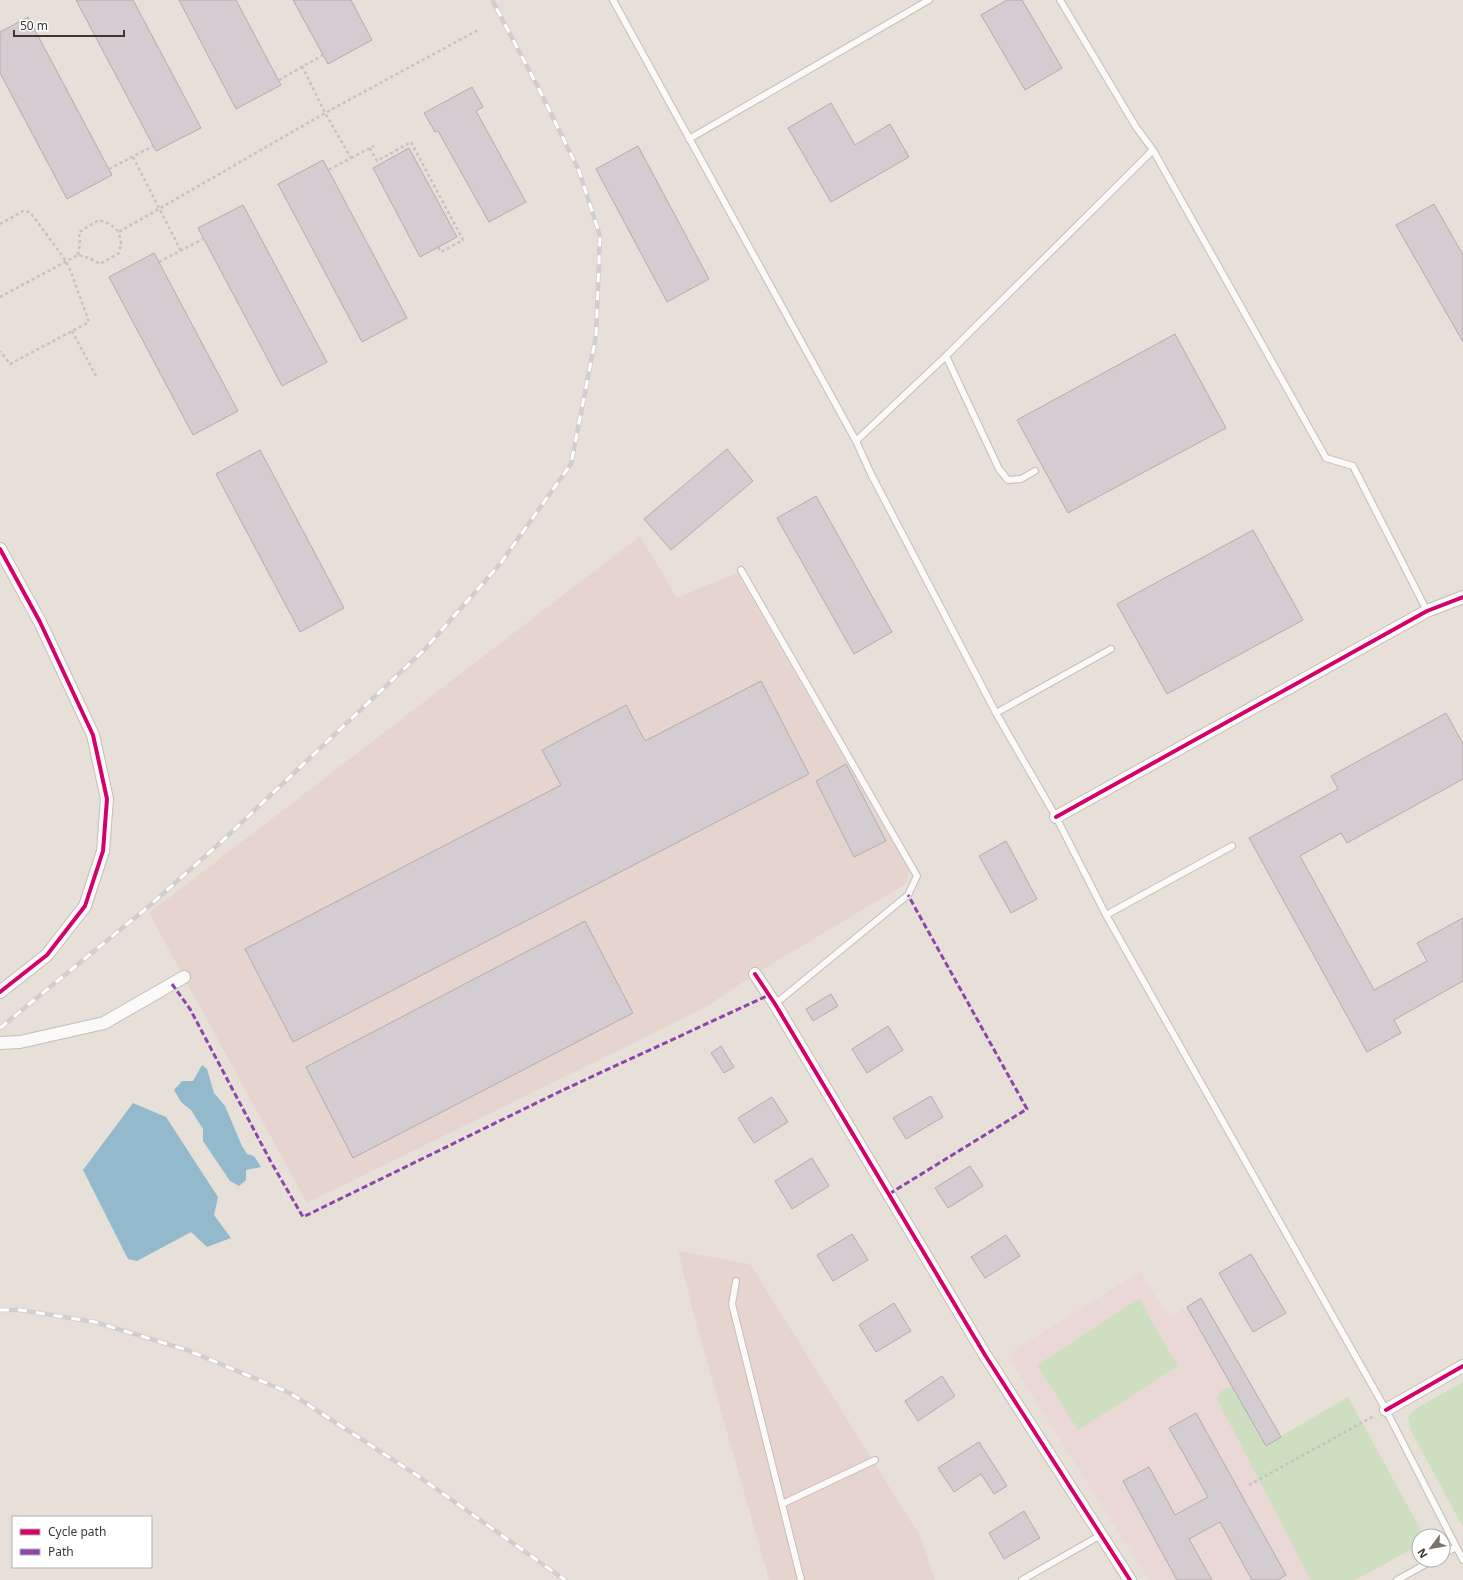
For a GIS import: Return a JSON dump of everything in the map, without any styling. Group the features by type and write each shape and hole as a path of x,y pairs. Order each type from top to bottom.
{"street":[{"path":"0,549 40,622 94,735 107,799 103,851 86,906 47,955 0,992"},
{"path":"1056,817 1427,611 1463,597"},
{"path":"756,974 985,1355 1130,1580"},
{"path":"0,1043 20,1042 104,1023 184,977"},
{"path":"1386,1410 1463,1366"}],"lane":[{"path":"613,0 856,441 871,474 996,713 1056,817 1106,915 1386,1410 1463,1560"},
{"path":"689,139 929,0"},
{"path":"1060,0 1136,127 1153,150 1326,458 1353,466 1427,611"},
{"path":"856,441 946,356 1153,150"},
{"path":"946,356 999,469 1008,480 1021,480 1035,470"},
{"path":"741,570 917,876 908,895 775,1004"},
{"path":"996,713 1111,649"},
{"path":"1106,915 1232,846"},
{"path":"736,1281 732,1304 800,1580"},
{"path":"782,1504 875,1460"},
{"path":"1022,1580 1101,1535"},
{"path":"1451,1550 1456,1547"},
{"path":"1396,1580 1418,1568"}],"path":[{"path":"119,232 325,113 478,30"},
{"path":"279,80 323,55"},
{"path":"302,66 325,113 351,158"},
{"path":"370,148 377,161 411,142 463,240 440,252 438,247"},
{"path":"109,169 153,146"},
{"path":"328,170 374,146"},
{"path":"133,157 182,251"},
{"path":"0,224 23,210 30,212 66,261 89,322 10,364 0,351"},
{"path":"0,297 78,255 89,258 100,264 119,253 119,232 110,224 99,220 79,232 80,244 78,255"},
{"path":"159,262 203,239"},
{"path":"72,331 97,378"},
{"path":"1249,1485 1386,1410"}],"shaded area":[{"path":"640,536 677,598 737,573 909,870 906,884 755,974 703,1009 307,1203 149,913"},
{"path":"678,1251 750,1264 920,1536 935,1580 769,1580 696,1323"},
{"path":"1140,1272 1169,1317 1201,1298 1281,1437 1348,1397 1420,1528 1411,1528 1411,1549 1355,1580 1149,1580 1007,1355"}],"green space":[{"path":"1139,1299 1178,1366 1078,1430 1037,1365"},
{"path":"1463,1382 1463,1527 1411,1431 1408,1417 1414,1410"},
{"path":"1232,1386 1266,1445 1348,1397 1420,1528 1411,1528 1411,1549 1355,1580 1311,1580 1217,1399 1220,1392"}],"water":[{"path":"202,1065 207,1069 214,1093 225,1106 242,1146 247,1154 254,1156 261,1167 246,1170 246,1180 239,1186 230,1181 203,1141 203,1129 191,1110 181,1102 174,1090 182,1081 193,1081"},
{"path":"133,1103 166,1117 218,1197 214,1215 231,1238 207,1247 191,1232 137,1261 128,1259 83,1170"}],"building":[{"path":"76,0 133,0 201,128 156,151"},
{"path":"179,0 236,0 281,85 236,109"},
{"path":"293,0 351,0 372,40 328,64"},
{"path":"1007,0 1022,0 1062,68 1025,90 981,15"},
{"path":"28,17 112,175 67,199 0,73 0,32"},
{"path":"472,87 483,107 476,111 526,202 489,222 438,131 435,132 424,113"},
{"path":"831,103 855,145 890,124 909,157 831,202 788,128"},
{"path":"638,146 709,279 667,302 596,169"},
{"path":"409,148 457,237 420,257 373,168"},
{"path":"323,160 407,318 362,342 278,184"},
{"path":"1434,204 1463,255 1463,342 1396,225"},
{"path":"243,205 327,362 282,386 198,228"},
{"path":"154,253 238,411 193,435 109,277"},
{"path":"1175,334 1226,428 1068,513 1017,420"},
{"path":"727,449 753,481 671,550 644,519"},
{"path":"260,450 344,608 300,632 216,474"},
{"path":"816,496 892,632 854,654 777,518"},
{"path":"1253,530 1303,620 1167,694 1117,604"},
{"path":"761,681 809,774 293,1042 245,949 561,785 542,750 626,705 645,741"},
{"path":"1446,713 1463,744 1463,779 1347,843 1341,833 1300,856 1374,990 1427,961 1417,943 1463,918 1463,981 1394,1020 1401,1033 1367,1052 1249,838 1338,789 1331,776"},
{"path":"846,764 886,841 854,857 816,781"},
{"path":"1006,841 1037,899 1011,913 979,856"},
{"path":"585,921 633,1013 353,1158 306,1067"},
{"path":"831,994 838,1006 813,1021 806,1009"},
{"path":"888,1026 903,1050 867,1073 852,1049"},
{"path":"721,1046 734,1067 724,1073 711,1053"},
{"path":"931,1096 943,1117 906,1139 893,1118"},
{"path":"772,1097 788,1122 754,1143 738,1118"},
{"path":"812,1158 829,1186 792,1209 775,1181"},
{"path":"970,1166 983,1186 948,1208 935,1188"},
{"path":"852,1234 868,1260 833,1281 817,1255"},
{"path":"1006,1235 1020,1256 985,1278 971,1257"},
{"path":"1251,1254 1286,1313 1253,1332 1219,1273"},
{"path":"1201,1298 1281,1437 1266,1446 1187,1307"},
{"path":"894,1303 911,1331 876,1352 859,1325"},
{"path":"942,1376 955,1396 918,1421 905,1401"},
{"path":"1196,1413 1286,1575 1278,1580 1252,1580 1220,1522 1189,1539 1212,1580 1177,1580 1123,1481 1149,1467 1175,1515 1208,1497 1169,1428"},
{"path":"979,1442 1007,1486 994,1494 981,1474 954,1492 938,1468"},
{"path":"1024,1511 1040,1538 1004,1559 989,1533"}],"railway":[{"path":"0,1028 148,907 220,843 424,650 500,564 571,464 596,336 600,236 579,171 539,89 492,0"},
{"path":"0,1310 20,1310 95,1322 187,1350 290,1393 418,1476 565,1580"}],"marked path":[{"path":"889,1194 1027,1109 908,895"},
{"path":"172,984 190,1009 271,1162 303,1217 563,1090 769,995"}],"cycle path":[{"path":"0,549 40,622 93,735 107,799 103,851 85,906 47,955 0,992"},
{"path":"1056,817 1427,611 1463,597"},
{"path":"755,974 775,1004 985,1355 1130,1580"},
{"path":"1386,1410 1463,1366"}]}
